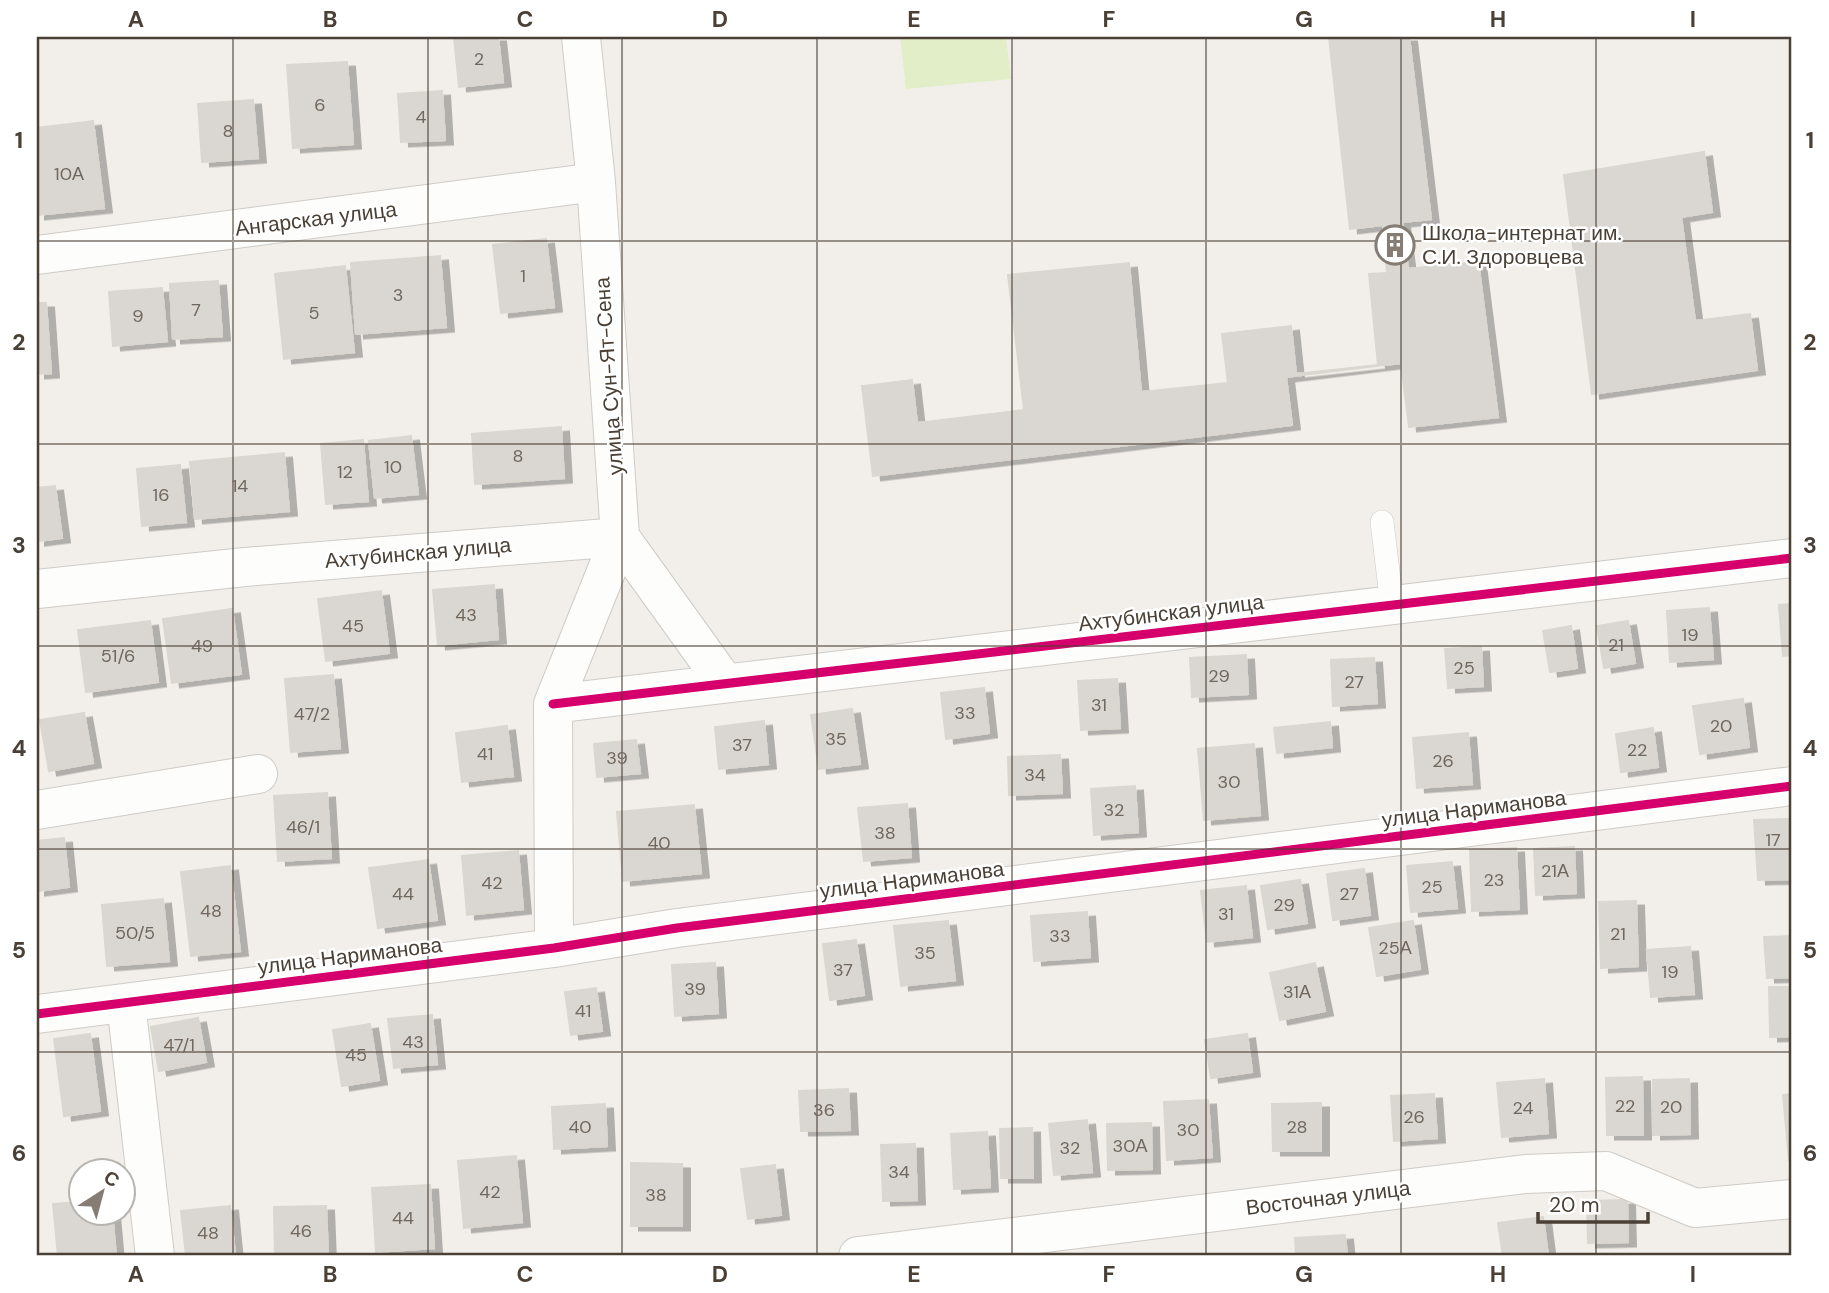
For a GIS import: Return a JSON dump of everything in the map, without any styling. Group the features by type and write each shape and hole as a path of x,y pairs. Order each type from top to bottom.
{"street":[{"name":"улица Сун-Ят-Сена","path":"553,704 620,537 596,182 581,37"},
{"name":"Ангарская улица","path":"37,255 596,182"},
{"name":"Ахтубинская улица","path":"37,589 245,567 620,537"},
{"path":"620,537 726,683"},
{"name":"Ахтубинская улица","path":"553,704 1792,558"},
{"path":"553,704 554,948"},
{"path":"37,810 258,774"},
{"name":"улица Нариманова","path":"37,1014 554,948 677,928 1792,786"},
{"path":"126,1003 155,1256"},
{"name":"Восточная улица","path":"858,1256 1525,1174 1606,1171 1695,1208 1792,1199"}],"lane":[{"path":"1382,522 1392,605"}],"green space":[{"path":"900,37 1006,37 1011,79 906,89"}],"building":[{"path":"454,37 498,37 503,82 459,87"},
{"name":"Школа-интернат им. С.И. Здоровцева","path":"1329,37 1409,37 1431,219 1402,222 1408,269 1478,261 1498,417 1409,427 1401,363 1286,377 1292,425 873,476 862,386 912,380 917,423 1024,410 1008,275 1129,263 1141,392 1228,383 1222,334 1291,326 1296,374 1378,365 1369,274 1387,273 1383,225 1350,229"},
{"path":"347,62 353,144 293,148 287,65"},
{"path":"442,91 445,140 401,142 398,94"},
{"path":"253,100 258,158 202,162 198,104"},
{"path":"93,121 104,208 37,215 37,128"},
{"path":"1704,152 1712,212 1681,217 1695,321 1750,314 1757,370 1592,394 1564,175"},
{"path":"546,239 554,307 501,313 493,245"},
{"path":"440,256 446,327 356,334 351,263"},
{"path":"345,266 354,352 284,359 275,274"},
{"path":"218,281 222,336 173,339 170,284"},
{"path":"162,288 167,341 113,346 109,292"},
{"path":"37,303 46,303 51,373 37,374"},
{"path":"561,427 564,478 475,484 472,434"},
{"path":"411,436 418,494 375,498 369,441"},
{"path":"363,440 368,501 326,504 321,444"},
{"path":"284,453 289,511 195,519 190,462"},
{"path":"180,465 186,522 142,526 137,469"},
{"path":"55,486 62,538 37,541 37,488"},
{"path":"494,585 498,639 438,645 433,590"},
{"path":"381,591 389,653 326,661 318,599"},
{"path":"1792,604 1792,655 1783,656 1779,605"},
{"path":"1709,608 1713,659 1670,662 1667,611"},
{"path":"232,609 241,674 172,683 163,619"},
{"path":"150,621 158,682 86,692 78,630"},
{"path":"1628,621 1635,663 1604,668 1597,626"},
{"path":"1571,626 1577,668 1550,672 1543,631"},
{"path":"1481,647 1483,686 1448,688 1445,649"},
{"path":"1246,655 1248,694 1192,697 1190,658"},
{"path":"1374,658 1377,703 1333,706 1331,660"},
{"path":"333,675 340,748 291,752 285,679"},
{"path":"1117,679 1120,728 1081,730 1078,681"},
{"path":"984,688 989,733 946,739 941,693"},
{"path":"1743,699 1749,747 1700,754 1693,706"},
{"path":"852,709 860,764 819,769 811,715"},
{"path":"84,713 93,763 49,771 40,720"},
{"path":"764,721 768,764 719,769 715,727"},
{"path":"1330,722 1332,747 1277,753 1274,728"},
{"path":"507,726 513,776 462,782 456,733"},
{"path":"1653,728 1658,767 1621,772 1616,734"},
{"path":"1468,733 1472,784 1417,788 1413,738"},
{"path":"636,740 640,773 597,777 594,744"},
{"path":"1254,744 1260,815 1204,820 1198,749"},
{"path":"1060,755 1062,793 1009,795 1008,757"},
{"path":"1135,786 1138,832 1094,835 1091,789"},
{"path":"327,793 331,858 278,861 274,796"},
{"path":"907,804 911,857 864,861 858,808"},
{"path":"694,805 701,873 623,881 617,812"},
{"path":"1790,819 1792,879 1758,880 1754,820"},
{"path":"64,838 69,887 37,891 37,841"},
{"path":"1574,847 1576,893 1536,895 1534,849"},
{"path":"1516,848 1519,909 1472,911 1470,850"},
{"path":"518,851 523,909 467,915 462,856"},
{"path":"428,860 437,920 378,928 369,868"},
{"path":"1452,862 1457,908 1411,912 1407,866"},
{"path":"230,866 240,951 191,956 181,872"},
{"path":"1364,869 1370,915 1333,920 1327,874"},
{"path":"1300,880 1307,923 1268,929 1261,886"},
{"path":"1246,886 1252,937 1207,942 1201,891"},
{"path":"163,899 169,961 107,966 102,905"},
{"path":"1636,901 1638,966 1601,968 1599,902"},
{"path":"1087,912 1090,957 1034,961 1031,916"},
{"path":"948,921 955,980 901,986 894,926"},
{"path":"1413,921 1420,969 1377,976 1369,928"},
{"path":"1792,936 1792,977 1767,978 1764,937"},
{"path":"856,940 864,995 830,1000 823,944"},
{"path":"1690,947 1694,994 1651,997 1647,950"},
{"path":"715,963 718,1013 675,1016 672,965"},
{"path":"1315,963 1325,1011 1280,1020 1270,973"},
{"path":"1769,987 1792,987 1792,1036 1770,1037"},
{"path":"596,988 602,1031 571,1035 565,992"},
{"path":"432,1015 437,1064 394,1068 388,1019"},
{"path":"198,1018 206,1062 159,1071 151,1027"},
{"path":"370,1024 379,1080 342,1086 333,1030"},
{"path":"90,1034 100,1111 64,1116 54,1039"},
{"path":"1247,1034 1252,1072 1211,1078 1205,1040"},
{"path":"1642,1077 1643,1135 1607,1135 1606,1078"},
{"path":"1544,1079 1548,1133 1502,1137 1497,1083"},
{"path":"1689,1079 1690,1134 1653,1135 1653,1080"},
{"path":"848,1089 850,1130 801,1131 799,1091"},
{"path":"1434,1094 1437,1138 1394,1141 1391,1096"},
{"path":"1792,1094 1792,1159 1789,1160 1783,1095"},
{"path":"1208,1100 1212,1157 1167,1160 1164,1102"},
{"path":"1321,1103 1321,1151 1273,1151 1272,1104"},
{"path":"605,1104 607,1146 554,1149 552,1107"},
{"path":"1087,1120 1092,1172 1054,1175 1049,1124"},
{"path":"1151,1123 1152,1169 1108,1170 1107,1124"},
{"path":"1032,1128 1033,1178 1001,1178 1000,1129"},
{"path":"987,1132 990,1187 954,1189 951,1134"},
{"path":"915,1144 917,1200 883,1201 881,1145"},
{"path":"516,1156 522,1222 464,1228 458,1161"},
{"path":"631,1163 682,1164 682,1226 631,1226"},
{"path":"775,1165 781,1215 748,1219 741,1169"},
{"path":"430,1185 434,1248 376,1252 372,1188"},
{"path":"1627,1200 1628,1242 1588,1243 1587,1201"},
{"path":"66,1203 66,1226 113,1226 116,1256 58,1256 53,1204"},
{"path":"230,1206 235,1255 186,1256 181,1211"},
{"path":"326,1206 328,1256 275,1256 274,1207"},
{"path":"1543,1217 1548,1256 1503,1256 1498,1223"},
{"path":"1345,1235 1347,1256 1296,1256 1295,1238"}],"cycle path":[{"path":"553,704 1792,558"},
{"path":"37,1014 554,948 677,928 1792,786"}],"place":[{"name":"Школа-интернат им. С.И. Здоровцева","path":"1395,245"}]}
